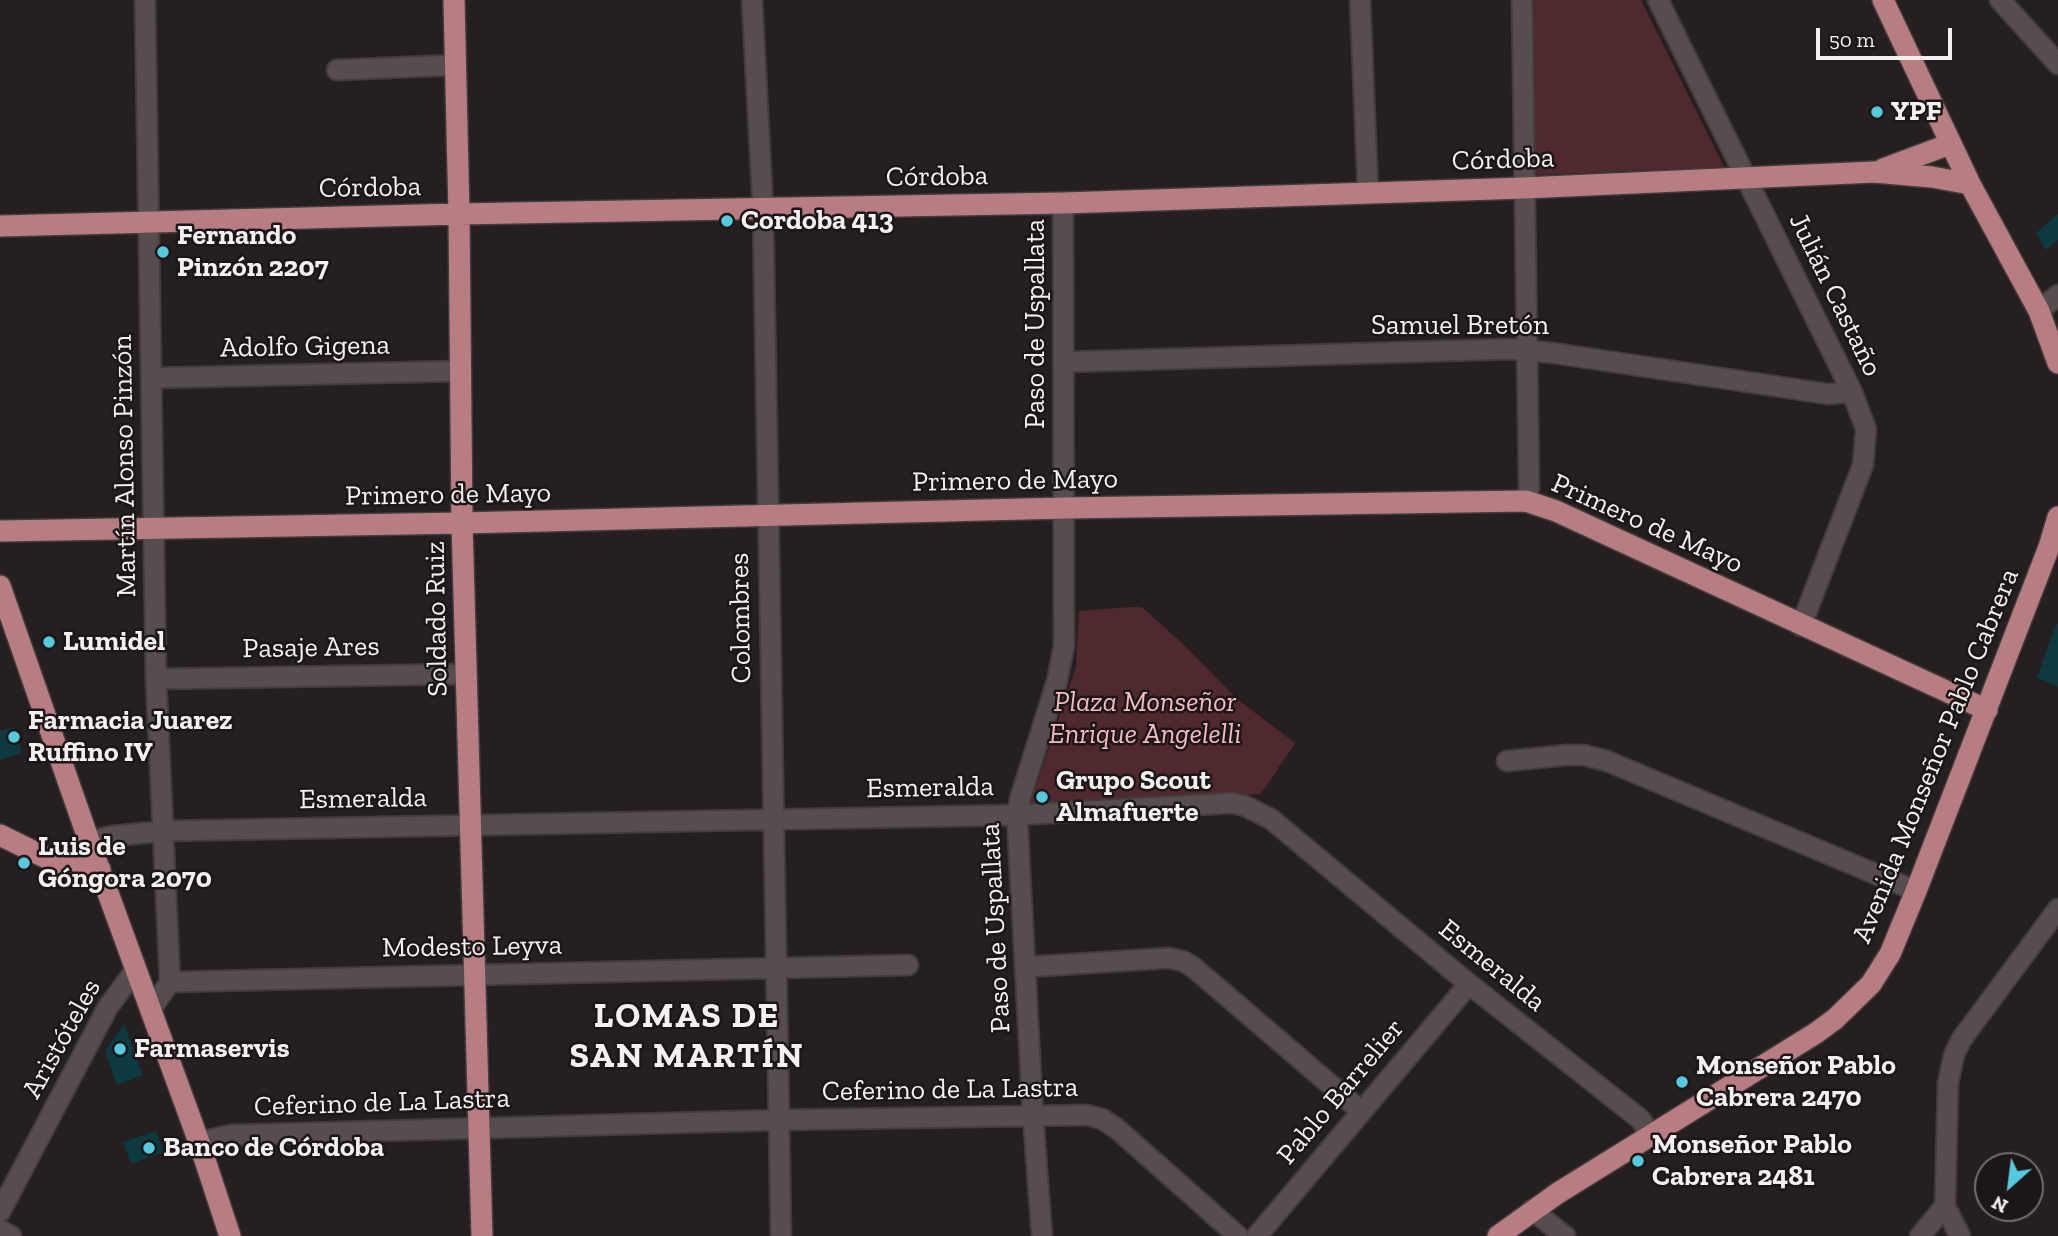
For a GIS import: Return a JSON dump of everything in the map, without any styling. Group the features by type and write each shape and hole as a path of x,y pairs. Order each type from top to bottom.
{"main road":[{"name":"Soldado Ruiz","path":"454,0 462,523 482,1236"},
{"path":"1883,0 1950,144 2039,312 2058,363"},
{"name":"Córdoba","path":"1874,172 1950,144"},
{"name":"Córdoba","path":"0,226 1063,203 1524,188 1874,172 1932,177 1970,184"},
{"path":"2039,312 2058,337"},
{"name":"Primero de Mayo","path":"0,531 1526,501 1556,511 1987,710"},
{"name":"Avenida Monseñor Pablo Cabrera","path":"1498,1236 1532,1209 1816,1033 1843,1012 1871,984 1882,967 1916,891 2049,547 2058,517"},
{"path":"0,586 89,841 199,1142 230,1236"},
{"path":"0,835 65,867 100,869"}],"street":[{"name":"Martín Alonso Pinzón","path":"145,0 156,678 170,982"},
{"name":"Colombres","path":"752,0 762,209 781,1236"},
{"path":"1360,0 1368,192"},
{"path":"1522,0 1528,350 1529,488 1526,501"},
{"name":"Julián Castaño","path":"1658,0 1749,179 1852,392 1866,429 1863,465 1801,626"},
{"path":"2000,0 2058,64"},
{"path":"337,70 455,65"},
{"name":"Paso de Uspallata","path":"1042,1236 1017,815 1062,663 1065,508 1063,203"},
{"path":"2039,312 2058,295"},
{"name":"Samuel Bretón","path":"1065,362 1528,350 1828,394 1852,392"},
{"name":"Adolfo Gigena","path":"152,378 460,371"},
{"name":"Pasaje Ares","path":"156,678 466,674"},
{"path":"1507,761 1584,755 1607,761 1916,891"},
{"name":"Esmeralda","path":"89,841 164,831 1017,815 1232,803 1245,806 1271,819 1469,984 1640,1119 1652,1137"},
{"path":"1960,1236 1945,1206 1948,1083 1954,1055 1961,1040 2058,909"},
{"path":"1025,967 1169,958 1183,961 1361,1111"},
{"name":"Modesto Leyva","path":"170,982 908,965"},
{"name":"Aristóteles","path":"0,1212 108,1007 136,969"},
{"path":"151,1009 170,982"},
{"name":"Pablo Barrelier","path":"1257,1236 1469,984"},
{"name":"Ceferino de La Lastra","path":"199,1142 231,1135 779,1120 1087,1115 1102,1119 1116,1128 1238,1236"},
{"path":"1920,1236 1945,1206"},
{"path":"1532,1209 1565,1236"},
{"path":"0,1230 11,1236"}],"green space":[{"path":"1533,0 1641,0 1724,167 1534,175"},
{"name":"Plaza Monseñor Enrique Angelelli","path":"1142,607 1237,699 1295,743 1261,794 1030,805 1076,667 1079,611"}],"building":[{"path":"2058,214 2058,240 2046,250 2036,233"},
{"path":"2058,624 2058,687 2037,678"},
{"path":"14,727 22,753 0,760 0,731"},
{"path":"124,1024 143,1075 117,1085 105,1051"},
{"path":"156,1131 164,1152 131,1164 123,1142"}],"place":[{"name":"YPF","path":"1877,112"},
{"name":"Cordoba 413","path":"727,221"},
{"name":"Fernando Pinzón 2207","path":"163,252"},
{"name":"Lumidel","path":"49,642"},
{"name":"Farmacia Juarez Ruffino IV","path":"14,737"},
{"name":"Grupo Scout Almafuerte","path":"1042,797"},
{"name":"Luis de Góngora 2070","path":"24,863"},
{"name":"Farmaservis","path":"120,1049"},
{"name":"Monseñor Pablo Cabrera 2470","path":"1682,1082"},
{"name":"Banco de Córdoba","path":"149,1148"},
{"name":"Monseñor Pablo Cabrera 2481","path":"1638,1161"}],"district":[{"name":"LOMAS DE SAN MARTÍN","path":"687,1037"}]}
